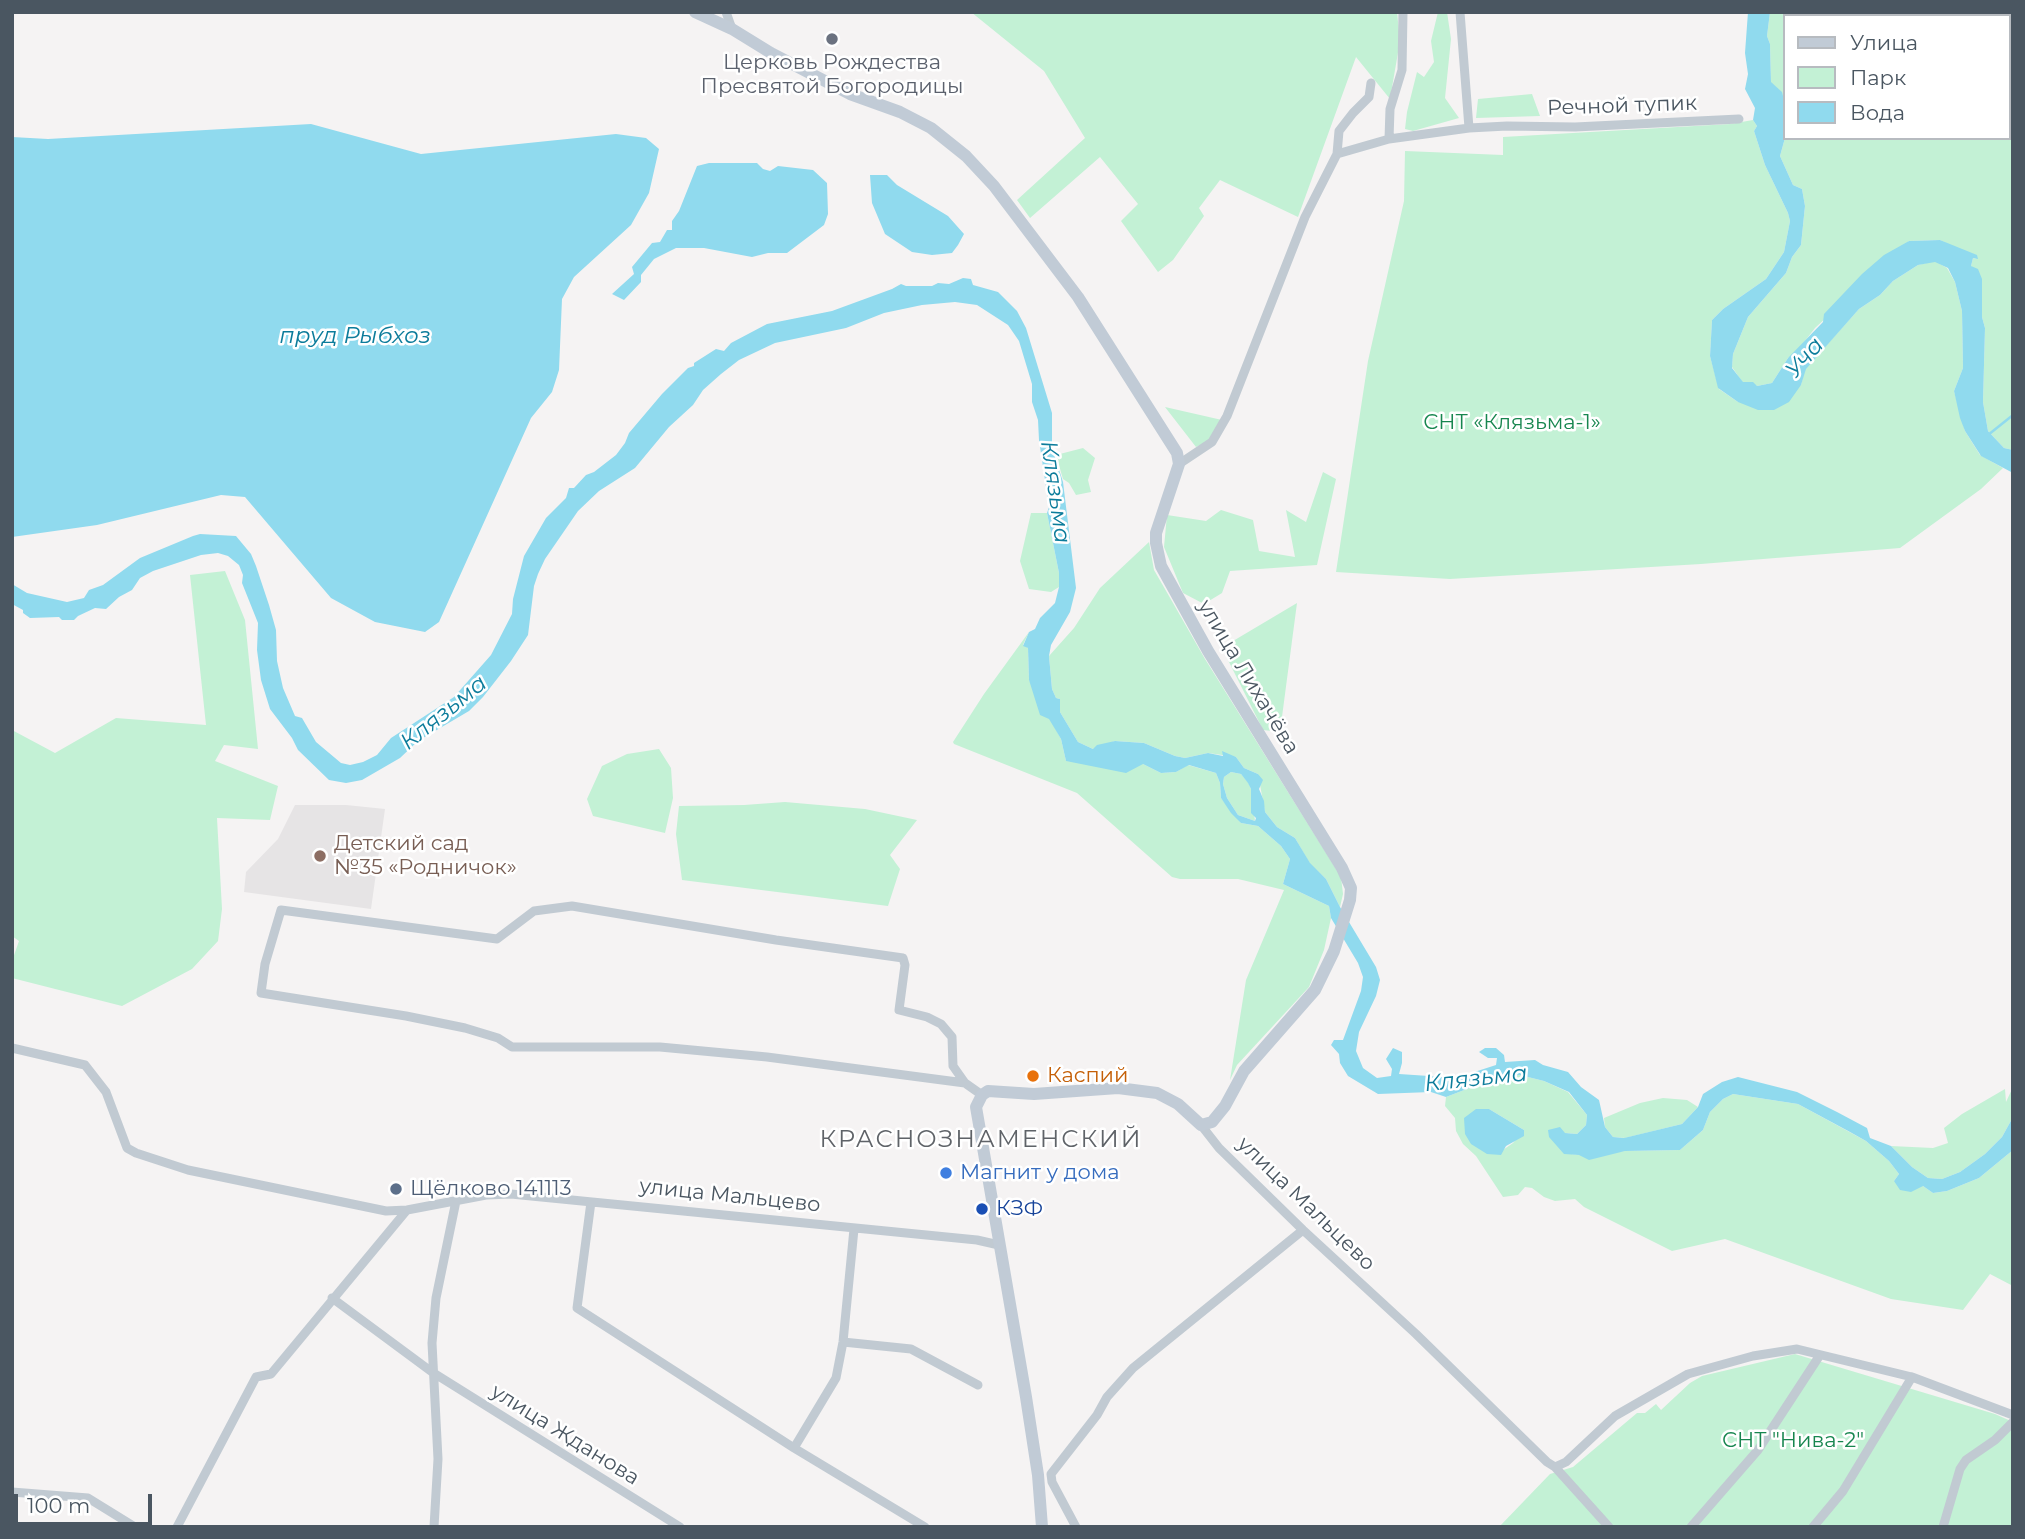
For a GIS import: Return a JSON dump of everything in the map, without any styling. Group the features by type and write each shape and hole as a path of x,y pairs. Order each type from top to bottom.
{"street":[{"path":"695,12 732,29 771,53 850,94 900,112 931,128 966,156 994,186 1070,286 1171,442 1179,464 1212,442 1227,416 1305,217 1337,155 1339,131 1369,97 1371,83"},
{"path":"726,12 732,29"},
{"path":"1389,139 1390,109 1402,70 1404,12"},
{"path":"1460,12 1469,128"},
{"name":"Речной тупик","path":"1337,155 1389,139 1469,128 1507,125 1575,127 1739,119"},
{"name":"улица Лихачёва","path":"1179,464 1156,533 1161,566 1208,652 1342,868 1351,888 1350,900 1334,951 1315,990 1244,1071 1225,1106 1212,1122 1201,1125"},
{"path":"965,1083 767,1057 660,1047 512,1047 498,1038 465,1028 261,993 265,964 281,910 497,939 534,911 572,906 903,958 905,965 899,1010 927,1017 941,1024 952,1037 953,1066 965,1083 982,1095 976,1107 976,1117 1044,1474 1042,1527"},
{"name":"улица Мальцево","path":"12,1048 85,1065 106,1091 127,1148 136,1153 188,1170 386,1211 407,1210 486,1195 512,1194 977,1240 999,1245"},
{"name":"улица Мальцево","path":"982,1095 995,1090 1034,1094 1118,1088 1157,1093 1178,1104 1303,1230 1555,1467 1609,1527"},
{"path":"434,1527 438,1459 432,1343 436,1298 456,1201"},
{"path":"591,1202 577,1308 794,1448 925,1527"},
{"path":"177,1527 256,1377 271,1374 407,1210"},
{"path":"794,1448 836,1378 843,1342 854,1229"},
{"path":"1044,1474 1097,1415 1107,1397 1133,1368 1303,1230"},
{"name":"улица Жданова","path":"332,1298 432,1372 680,1527"},
{"path":"843,1342 911,1349 978,1385"},
{"path":"1555,1467 1566,1462 1615,1416 1688,1374 1753,1356 1797,1349 1912,1377 2013,1416"},
{"path":"1692,1527 1758,1450 1820,1355"},
{"path":"1813,1527 1843,1491 1912,1377"},
{"path":"1943,1527 1959,1469 1966,1460 1995,1440 2013,1422"},
{"path":"1044,1474 1052,1482 1076,1527"},
{"path":"12,1492 88,1498 135,1527"}],"shaded area":[{"name":"Детский сад №35 «Родничок»","path":"295,805 346,805 385,809 371,909 244,892 246,872 278,839"}],"green space":[{"path":"971,12 1397,12 1400,41 1390,99 1356,57 1298,217 1220,180 1199,208 1204,216 1173,260 1158,272 1121,221 1138,204 1100,157 1030,218 1017,200 1085,138 1044,71"},
{"path":"1438,12 1447,12 1451,39 1445,98 1459,118 1413,131 1405,129 1407,112 1417,72 1424,77 1434,62 1431,41"},
{"path":"1770,12 2013,12 2013,450 2004,448 1988,431 1983,402 1985,328 1982,317 1982,280 1971,266 1973,258 1977,259 1940,240 1909,241 1815,328 1794,355 1788,358 1772,383 1757,386 1743,383 1732,367 1733,354 1748,317 1786,273 1792,257 1801,245 1805,206 1802,189 1793,185 1780,156 1784,140 2011,140 2011,14 1784,14 1784,101 1781,92 1771,83 1770,44 1767,36"},
{"path":"1532,94 1540,116 1476,118 1478,99"},
{"name":"СНТ «Клязьма-1»","path":"1753,120 1757,126 1754,131 1765,165 1790,221 1784,252 1766,279 1723,309 1712,320 1710,356 1719,389 1738,402 1801,385 1805,369 1859,309 1880,295 1893,281 1918,265 1935,261 1947,268 1955,282 1962,311 1963,368 1954,391 1965,431 1980,455 2003,468 1981,489 1900,548 1701,564 1450,579 1336,572 1368,361 1404,201 1405,151 1503,155 1503,137 1730,124"},
{"path":"1165,407 1222,420 1207,442 1196,447"},
{"path":"1083,448 1095,458 1088,480 1091,492 1076,495 1069,483 1063,479 1056,455"},
{"path":"1323,472 1336,479 1317,565 1230,571 1222,593 1204,604 1183,593 1164,547 1167,515 1206,521 1221,510 1253,520 1259,551 1295,557 1286,510 1306,522"},
{"path":"1031,513 1047,513 1059,573 1059,587 1051,592 1029,589 1020,561"},
{"path":"1149,542 1154,570 1205,659 1341,877 1343,894 1340,907 1326,879 1310,864 1295,838 1277,827 1265,812 1258,774 1244,768 1236,757 1208,753 1185,758 1144,743 1115,741 1093,749 1078,742 1060,712 1060,699 1056,698 1052,689 1049,656 1074,628 1100,588"},
{"path":"225,571 245,620 258,749 224,745 215,761 278,786 270,820 217,818 222,909 218,941 192,969 122,1006 12,978 12,961 19,941 12,936 12,730 55,753 116,718 206,725 190,575"},
{"path":"1297,603 1280,732 1263,730 1224,652 1228,644"},
{"path":"1029,632 1023,645 1028,648 1029,680 1061,739 1066,761 1143,764 1161,773 1176,772 1188,765 1216,773 1221,798 1241,823 1258,826 1281,846 1290,859 1283,884 1329,906 1331,918 1324,950 1309,987 1237,1065 1230,1080 1246,980 1284,890 1238,879 1172,877 1077,793 954,744 984,694"},
{"path":"659,749 671,768 673,798 665,833 593,816 587,799 602,766 627,754"},
{"path":"1231,772 1241,774 1248,782 1255,821 1238,815 1227,798 1224,777"},
{"path":"785,802 865,809 917,820 890,855 900,869 888,906 682,880 676,834 679,806"},
{"path":"1520,1075 1544,1081 1568,1092 1587,1115 1586,1125 1577,1134 1565,1133 1564,1153 1579,1155 1680,1150 1703,1130 1710,1112 1723,1099 1733,1094 1798,1104 1866,1141 1889,1161 1899,1174 1894,1181 1923,1186 1933,1193 1947,1191 1979,1178 2013,1150 2013,1286 1990,1274 1963,1310 1891,1299 1725,1239 1672,1251 1584,1207 1575,1199 1555,1201 1525,1187 1518,1195 1503,1197 1476,1156 1463,1144 1456,1131 1455,1118 1445,1106 1446,1097 1498,1077","holes":["1489,1109 1524,1130 1503,1150"]},
{"path":"2013,1087 2013,1117 2002,1137 1985,1154 1960,1172 1942,1179 1928,1178 1912,1167 1891,1146 1933,1148 1948,1143 1944,1128 2005,1089 2006,1102"},
{"path":"1663,1098 1687,1100 1698,1107 1682,1124 1625,1138 1613,1137 1605,1127 1604,1118 1640,1103"},
{"name":"СНТ \"Нива-2\"","path":"1795,1354 1995,1414 2013,1422 2013,1527 1499,1527 1550,1474 1573,1467 1637,1413 1645,1413 1656,1404 1661,1410 1690,1383 1702,1376"}],"water":[{"name":"Уча","path":"1748,12 1770,12 1767,36 1770,44 1771,82 1782,92 1784,100 1784,140 1780,156 1793,185 1802,189 1805,206 1801,245 1792,257 1786,273 1748,317 1733,354 1732,368 1743,382 1753,382 1757,386 1772,383 1788,358 1823,322 1824,314 1884,255 1909,241 1940,240 1977,255 1978,259 1973,258 1971,266 1978,269 1982,279 1982,317 1985,328 1983,402 1988,431 2004,448 2013,450 2013,473 1981,456 1960,418 1954,391 1963,368 1962,311 1955,282 1948,268 1935,262 1918,265 1893,281 1880,295 1859,309 1806,369 1801,385 1789,402 1774,410 1758,410 1738,402 1718,388 1710,356 1712,320 1723,309 1766,279 1784,252 1790,221 1765,165 1754,131 1757,126 1753,120 1755,108 1745,89 1748,74 1745,53"},
{"name":"пруд Рыбхоз","path":"311,124 421,154 616,134 646,138 659,149 649,193 631,225 574,277 562,299 559,370 552,392 531,418 439,622 425,632 375,622 331,598 245,497 221,495 97,525 12,537 12,137 48,139"},
{"path":"709,163 757,163 770,171 778,166 813,170 827,183 828,214 824,225 787,253 768,253 752,257 704,248 676,248 654,259 641,275 641,282 624,300 612,294 634,274 632,267 652,243 660,242 667,230 672,230 672,221 679,211 697,166"},
{"path":"870,175 887,175 897,185 948,216 964,234 952,253 932,255 912,252 885,234 872,203"},
{"name":"Клязьма","path":"963,278 971,279 973,285 998,292 1017,311 1026,328 1052,413 1052,448 1063,482 1076,588 1070,612 1051,645 1049,656 1052,689 1056,698 1060,699 1060,712 1078,742 1093,749 1097,745 1115,741 1144,743 1185,758 1208,753 1223,756 1222,751 1236,757 1244,768 1258,774 1263,780 1259,789 1265,812 1277,827 1295,838 1310,863 1326,879 1376,967 1380,980 1376,996 1359,1032 1356,1051 1363,1068 1377,1078 1391,1076 1392,1069 1386,1059 1393,1048 1402,1052 1399,1074 1462,1076 1496,1065 1497,1058 1488,1058 1479,1052 1485,1048 1496,1048 1504,1055 1505,1062 1535,1060 1568,1072 1581,1087 1599,1100 1605,1127 1613,1137 1624,1138 1682,1124 1698,1107 1703,1094 1722,1082 1738,1077 1797,1092 1837,1112 1867,1128 1870,1138 1891,1146 1912,1167 1928,1178 1942,1179 1960,1172 1985,1154 2002,1137 2013,1117 2013,1150 1979,1178 1947,1191 1933,1193 1923,1186 1911,1192 1900,1190 1894,1181 1899,1174 1889,1161 1866,1141 1798,1104 1733,1094 1723,1099 1710,1112 1703,1130 1680,1150 1625,1151 1589,1160 1579,1155 1564,1154 1549,1137 1548,1130 1560,1127 1565,1133 1577,1134 1586,1125 1587,1115 1569,1092 1544,1081 1520,1075 1498,1077 1446,1097 1431,1092 1378,1094 1348,1076 1340,1063 1339,1054 1331,1045 1334,1040 1343,1040 1361,991 1363,977 1358,963 1331,918 1329,906 1283,884 1290,859 1281,846 1258,826 1241,823 1231,813 1221,798 1216,773 1189,765 1176,772 1161,773 1143,764 1126,773 1066,761 1061,739 1049,719 1040,715 1029,680 1028,648 1023,646 1029,632 1035,629 1040,618 1055,603 1059,573 1047,513 1049,507 1038,420 1032,402 1032,384 1019,341 1008,325 977,305 955,302 884,313 846,328 775,343 739,360 703,390 693,405 669,427 635,468 599,491 578,511 545,559 538,574 528,635 483,697 469,711 418,741 400,758 362,780 346,783 329,780 298,750 270,709 261,680 257,650 258,623 242,583 243,575 239,565 228,556 218,553 201,555 153,571 140,578 132,590 106,609 95,608 74,620 62,620 59,617 30,618 12,604 12,584 27,593 67,602 84,598 89,590 103,585 140,558 193,536 236,536 251,554 269,605 276,630 277,661 283,688 295,716 302,718 316,742 341,763 350,765 363,762 377,755 391,738 454,697 491,655 512,614 524,556 546,518 566,498 569,488 574,488 586,475 616,455 629,433 662,394 688,368 694,366 694,363 716,349 724,351 731,343 767,324 832,311 901,284 949,284","holes":["1231,772 1241,774 1251,789 1251,813 1256,818 1255,821 1238,815 1227,798 1224,777"]},
{"path":"1476,1109 1489,1109 1524,1130 1524,1136 1506,1146 1501,1155 1487,1154 1471,1144 1465,1134 1464,1118"}],"waterway":[{"path":"1988,435 2013,415"}],"place":[{"name":"Церковь Рождества Пресвятой Богородицы","path":"832,39"},
{"name":"Детский сад №35 «Родничок»","path":"320,856"},
{"name":"Каспий","path":"1033,1076"},
{"name":"Магнит у дома","path":"946,1173"},
{"name":"Щёлково 141113","path":"396,1189"},
{"name":"КЗФ","path":"982,1209"}],"district":[{"name":"КРАСНОЗНАМЕНСКИЙ","path":"981,1140"}]}
